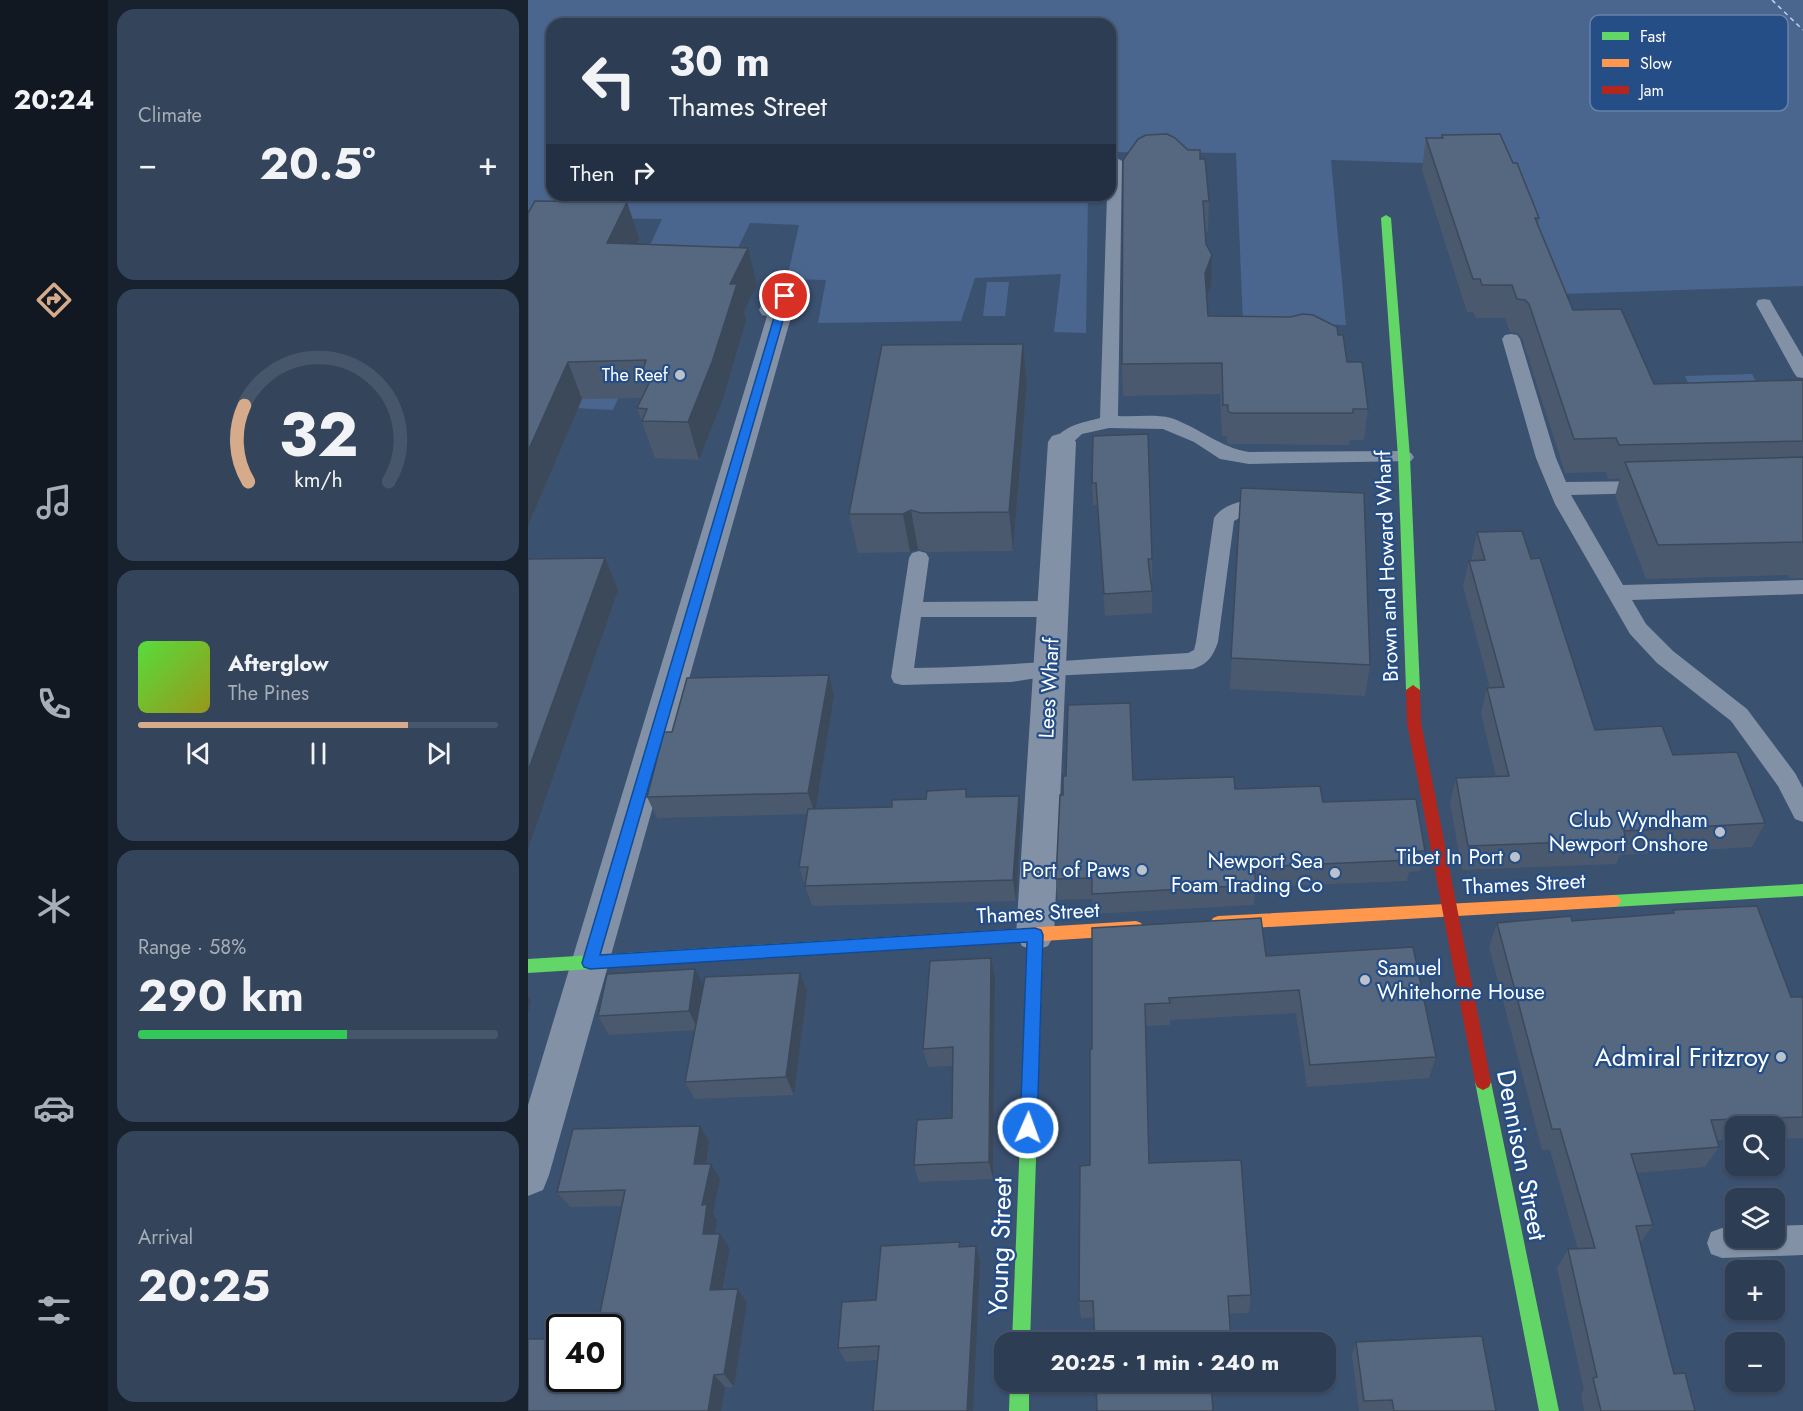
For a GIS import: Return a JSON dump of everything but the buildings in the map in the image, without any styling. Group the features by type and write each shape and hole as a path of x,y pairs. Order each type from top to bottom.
{"street":[{"name":"Brown and Howard Wharf","path":"1386,218 1404,457 1414,723 1448,909"},
{"path":"528,1176 781,308"},
{"name":"Lees Wharf","path":"1035,935 1062,442"},
{"name":"Thames Street","path":"1203,924 1803,890"},
{"name":"Dennison Street","path":"1448,909 1549,1411"},
{"name":"Thames Street","path":"528,966 1145,928"},
{"name":"Young Street","path":"1021,1332 1035,935"},
{"path":"1019,1411 1020,1392"}],"lane":[{"path":"1109,422 1114,201"},
{"path":"1764,304 1803,373"},
{"path":"1511,339 1546,458 1565,504 1638,629 1665,657 1739,715 1787,780 1803,812"},
{"path":"1062,442 1076,430 1109,422 1166,423 1201,438 1227,455 1249,459 1404,457"},
{"path":"1560,489 1664,486"},
{"path":"919,558 902,677 1011,674 1050,668 1193,661 1203,654 1207,642 1224,518 1235,509 1252,505 1286,506"},
{"path":"1617,593 1803,587"},
{"path":"911,610 1053,609"},
{"path":"1722,1243 1803,1240"}],"water":[{"path":"528,0 1803,0 1803,286 1561,294 1424,163 1331,160 1346,325 1243,323 1236,153 1116,152 1116,18 546,18 546,201 1088,201 1086,333 1054,332 1061,274 975,278 961,321 818,323 826,280 787,279 799,225 750,223 723,279 670,278 613,410 575,408 662,219 577,218 528,241"},
{"path":"987,282 1009,282 1005,316 983,316"},
{"path":"1752,374 1763,394 1694,396 1685,376"}],"ferry route":[{"path":"1772,0 1788,15"},
{"path":"1788,15 1803,30"}],"traffic: fast":[{"path":"1386,218 1404,457 1413,690"},
{"path":"1613,901 1803,890"},
{"path":"528,966 915,942"},
{"path":"1021,1332 1032,1037"},
{"path":"1483,1082 1549,1411"},
{"path":"1019,1411 1020,1392"}],"traffic: slow":[{"path":"1218,923 1613,901"},
{"path":"915,942 1136,928"},
{"path":"1032,1037 1035,935"}],"traffic: jam":[{"path":"1413,690 1414,723 1483,1082"}],"place":[{"name":"The Reef","path":"680,375"},
{"name":"Club Wyndham Newport Onshore","path":"1720,832"},
{"name":"Tibet In Port","path":"1515,857"},
{"name":"Port of Paws","path":"1142,870"},
{"name":"Newport Sea Foam Trading Co","path":"1335,873"},
{"name":"Samuel Whitehorne House","path":"1365,980"},
{"name":"Admiral Fritzroy","path":"1781,1057"}],"route":[{"path":"785,296 590,963 1035,935 1028,1128"}]}
